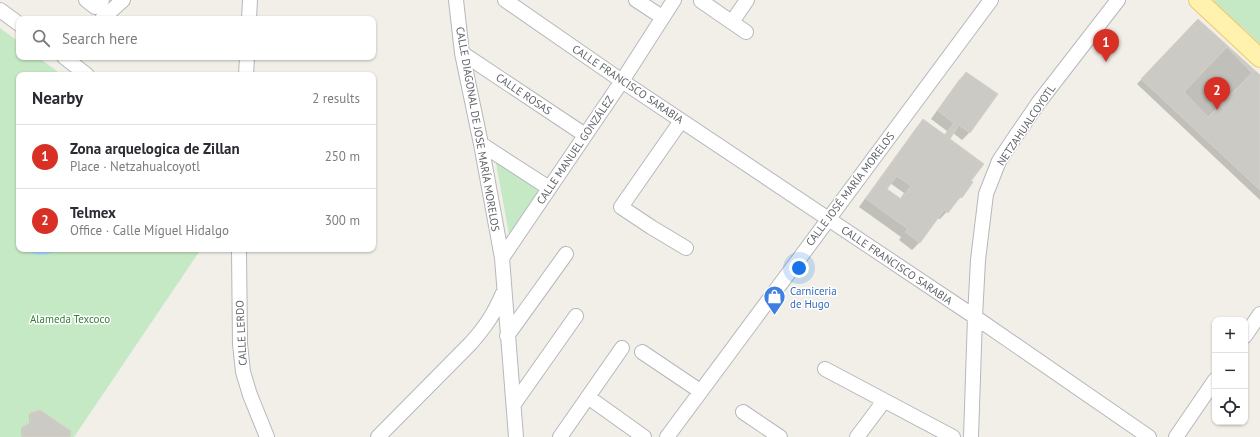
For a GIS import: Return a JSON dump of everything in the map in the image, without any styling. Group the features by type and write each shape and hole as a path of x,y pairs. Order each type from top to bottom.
{"main road":[{"path":"1198,0 1260,58"}],"street":[{"path":"249,16 250,0"},
{"name":"CALLE DIAGONAL DE JOSE MARÍA MORELOS","path":"456,0 462,53 481,144 502,258 516,437"},
{"name":"CALLE FRANCISCO SARABIA","path":"505,0 681,121 975,317 1149,437"},
{"path":"636,0 662,17"},
{"name":"CALLE MANUEL GONZÁLEZ","path":"502,258 622,81 674,0"},
{"path":"732,22 747,0"},
{"name":"CALLE JOSÉ MARÍA MORELOS","path":"667,437 991,0"},
{"name":"NETZAHUALCOYOTL","path":"971,437 978,260 986,194 999,161 1039,102 1118,0"},
{"path":"105,16 120,1"},
{"path":"701,1 746,32"},
{"path":"0,10 16,22"},
{"name":"CALLE ROSAS","path":"462,53 585,135"},
{"path":"68,60 83,72"},
{"path":"246,72 247,60"},
{"path":"681,121 621,207 686,248"},
{"path":"481,144 549,188"},
{"name":"CALLE LERDO","path":"239,252 240,344 243,372 250,395 267,437"},
{"path":"507,336 566,254"},
{"path":"381,436 472,344 494,313 504,291"},
{"path":"1248,332 1260,314"},
{"path":"514,404 576,316"},
{"path":"560,437 622,348"},
{"path":"642,352 700,391"},
{"path":"826,369 953,437"},
{"path":"1176,437 1212,384"},
{"path":"588,397 644,437"},
{"path":"857,437 884,401"},
{"path":"743,412 780,437"}],"green space":[{"path":"1214,0 1260,0 1260,44 1242,27 1215,7"},
{"name":"Alameda Texcoco","path":"0,28 16,40 16,60 42,60 58,72 16,72 16,252 199,252 74,437 0,437"},
{"path":"495,158 541,187 509,234"}],"water":[{"path":"30,252 52,252 45,255 33,254"}],"building":[{"path":"1198,19 1260,75 1260,190 1141,79"},
{"path":"1227,47 1252,73 1208,117 1184,92"},
{"path":"966,72 998,94 970,133 959,125 950,139 984,164 971,181 973,182 962,198 960,197 948,213 944,210 920,243 905,232 908,229 866,199 923,119 945,135 954,123 938,111","holes":["897,176 911,186 901,199 887,189"]},
{"path":"40,410 71,431 70,437 22,436 22,427 30,423 30,413"}],"place":[{"name":"Zona arquelogica de Zillan","path":"1106,62"},
{"name":"Telmex","path":"1217,110"},
{"name":"Carniceria de Hugo","path":"775,316"}]}
